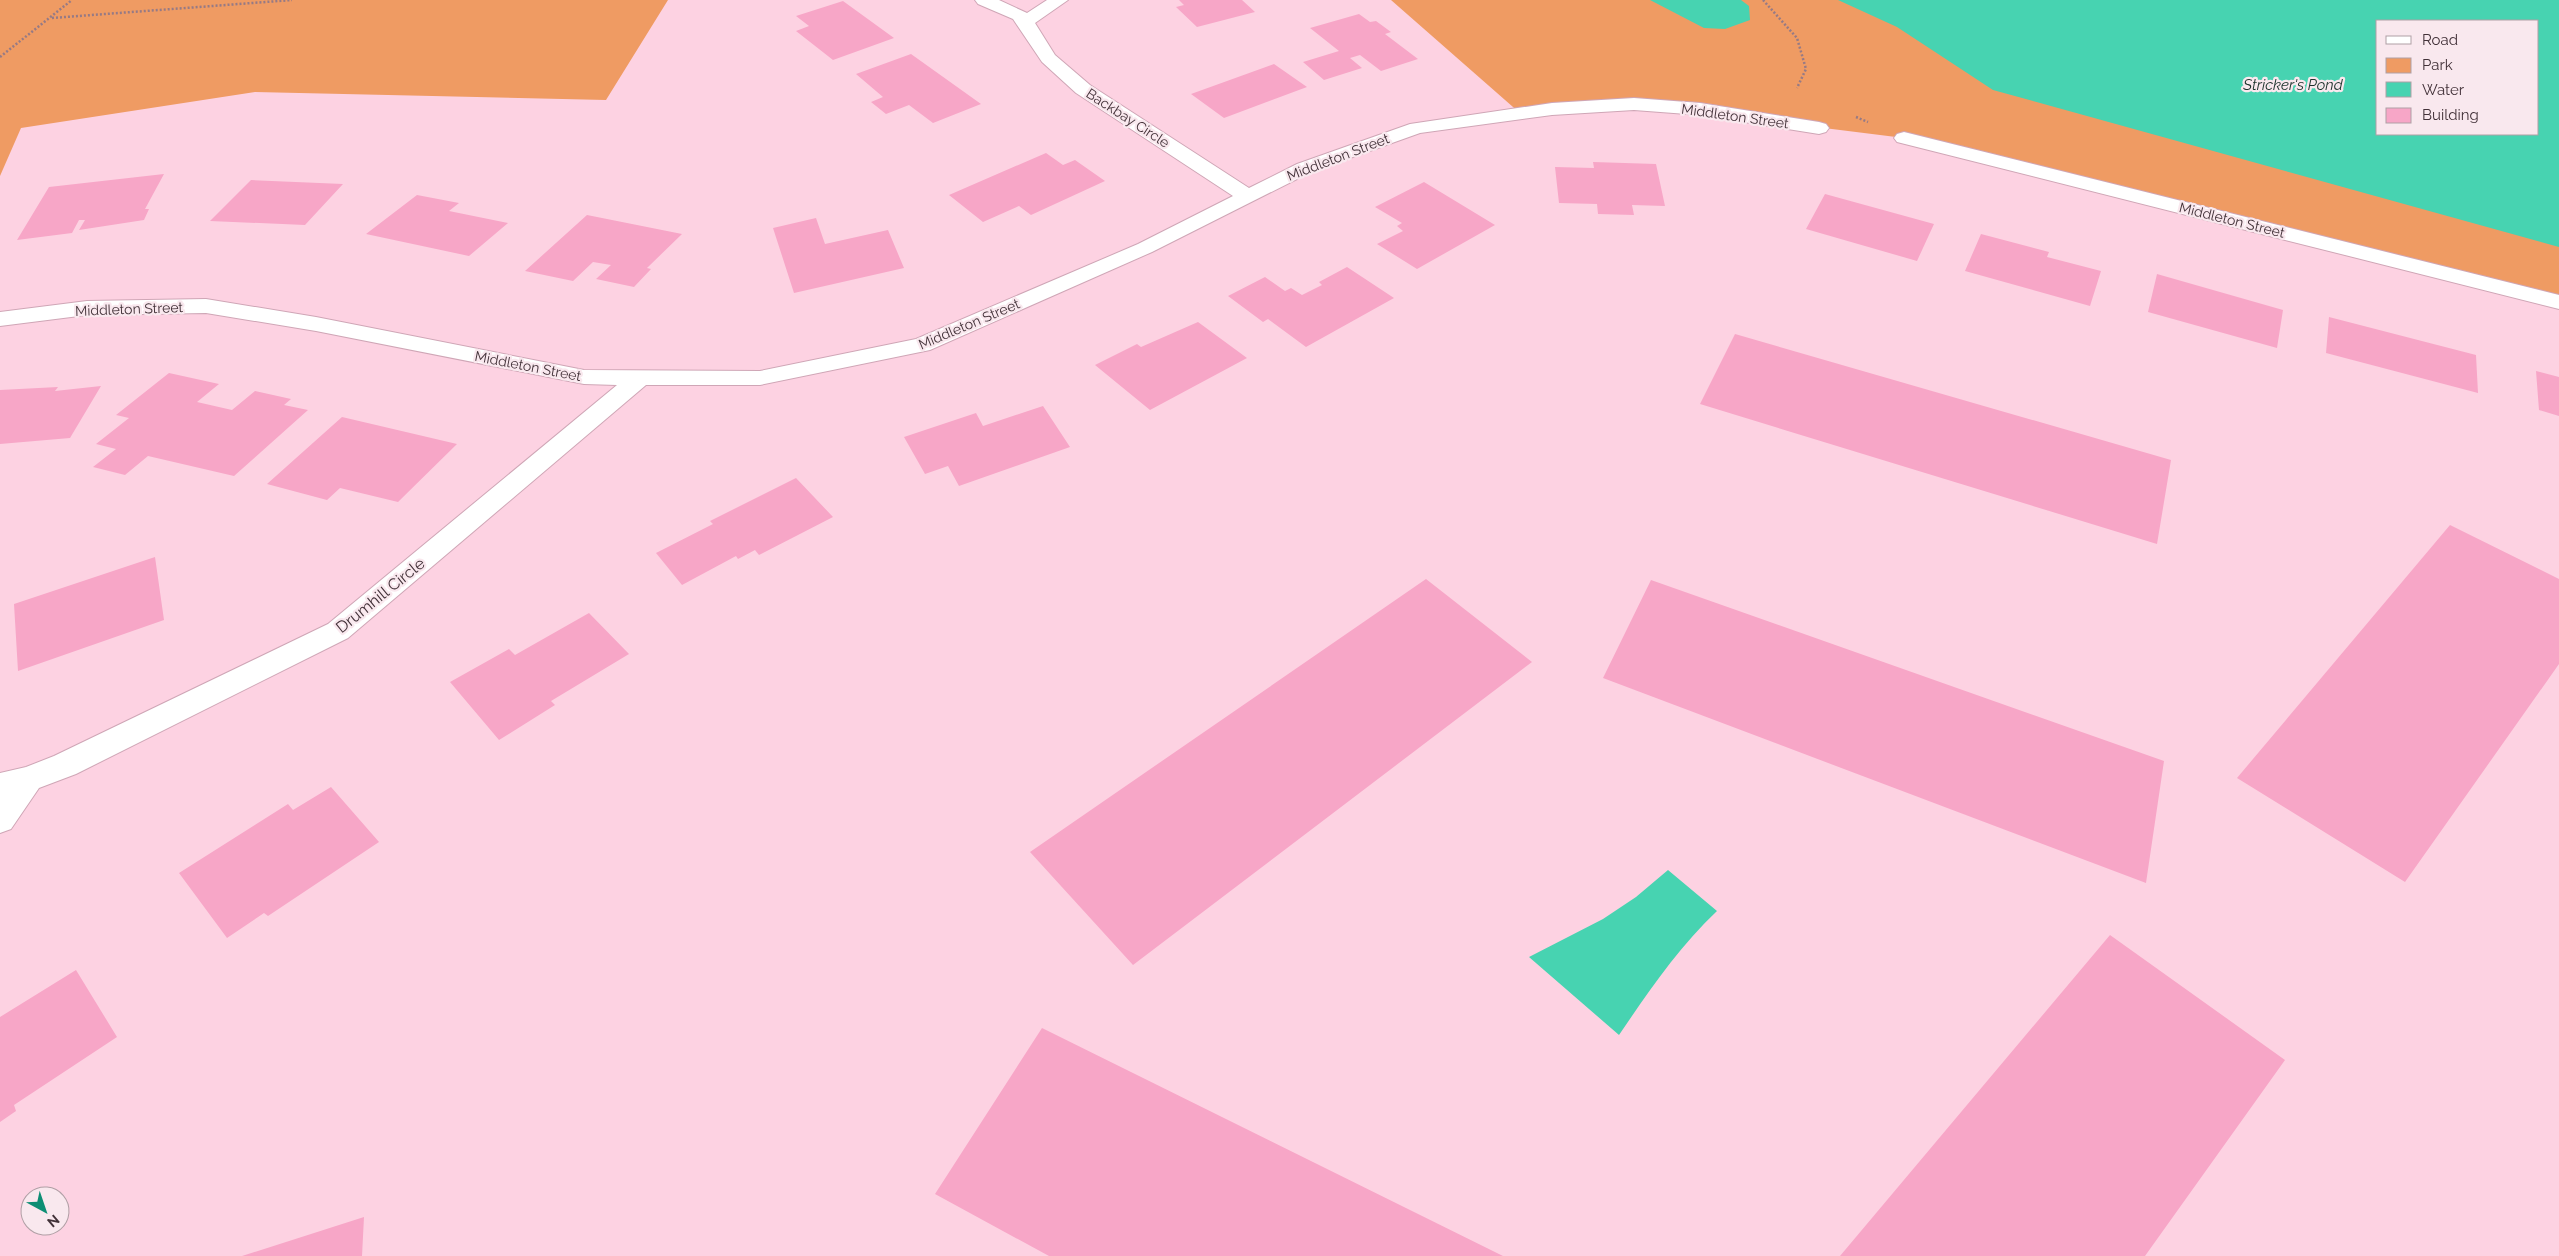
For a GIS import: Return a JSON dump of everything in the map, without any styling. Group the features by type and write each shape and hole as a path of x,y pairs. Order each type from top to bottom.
{"street":[{"name":"Backbay Circle","path":"984,0 1019,15 1048,58 1083,90 1248,196"},
{"path":"1025,22 1058,0"},
{"name":"Middleton Street","path":"0,319 87,308 206,306 316,324 584,377 760,378 922,345 1145,248 1304,168 1417,128 1544,110 1634,104 1700,109 1819,128"},
{"name":"Middleton Street","path":"1904,138 2559,302"},
{"name":"Drumhill Circle","path":"0,820 14,782 64,765 338,631 641,377"}],"path":[{"path":"0,57 52,18 72,0"},
{"path":"52,18 292,0"},
{"path":"1763,0 1797,38 1806,69 1781,123"}],"green space":[{"path":"0,0 668,0 606,100 255,92 21,128 0,176"},
{"path":"1391,0 2559,0 2559,302 1904,138 1634,104 1521,114"}],"water":[{"path":"1650,0 1741,0 1749,6 1750,20 1725,29 1704,28"},
{"name":"Stricker's Pond","path":"1838,0 2559,0 2559,247 1993,90 1897,27"},
{"path":"1668,870 1717,911 1677,955 1619,1035 1529,957 1603,919 1636,897"}],"building":[{"path":"1179,0 1242,0 1255,12 1197,27 1176,7 1184,5"},
{"path":"843,1 894,38 833,60 796,31 809,26 796,16"},
{"path":"1359,14 1370,22 1376,21 1391,32 1385,34 1418,59 1381,71 1360,55 1350,58 1362,68 1324,80 1303,62 1339,51 1310,28"},
{"path":"911,54 981,104 933,123 909,105 886,114 871,102 883,97 856,74"},
{"path":"1274,64 1307,87 1224,118 1191,94"},
{"path":"1046,153 1063,165 1075,160 1105,181 1031,215 1019,206 983,222 949,195"},
{"path":"1593,162 1656,164 1665,206 1632,205 1634,215 1598,214 1597,204 1559,203 1555,167 1594,168"},
{"path":"164,174 145,209 149,209 144,220 79,230 85,220 79,220 72,233 17,240 49,187"},
{"path":"251,180 343,184 305,225 210,221"},
{"path":"1424,182 1495,225 1417,269 1377,244 1403,231 1397,226 1402,223 1375,207"},
{"path":"1825,194 1934,224 1917,261 1806,229"},
{"path":"417,195 459,203 449,211 508,223 469,256 366,234"},
{"path":"587,215 682,234 647,268 651,269 634,287 596,279 611,265 593,262 573,281 525,271"},
{"path":"816,218 825,244 888,230 904,268 794,293 773,228"},
{"path":"1981,234 2049,252 2047,257 2101,271 2090,306 1965,271"},
{"path":"1347,267 1394,298 1306,347 1268,319 1263,322 1228,296 1265,277 1285,291 1291,288 1302,295 1322,285 1319,282"},
{"path":"2157,274 2283,310 2277,348 2148,312"},
{"path":"2329,317 2476,355 2478,393 2326,353"},
{"path":"1198,322 1247,358 1150,410 1095,365 1137,344 1141,347"},
{"path":"1735,334 2171,460 2157,544 1700,404"},
{"path":"2536,371 2559,377 2559,416 2539,410"},
{"path":"169,373 219,384 197,402 232,410 255,391 291,399 284,405 308,410 234,476 148,456 125,475 93,467 116,449 96,444 129,418 116,415"},
{"path":"101,386 70,438 0,444 0,390 58,387 55,391"},
{"path":"1043,406 1070,447 959,486 948,466 925,474 904,437 976,413 983,426"},
{"path":"342,417 457,444 398,502 340,488 327,500 267,484"},
{"path":"796,478 833,517 759,555 755,550 738,559 736,556 682,585 656,553 713,524 710,521"},
{"path":"2450,525 2559,579 2559,664 2405,882 2237,778"},
{"path":"155,557 164,620 18,671 14,604"},
{"path":"1426,579 1532,662 1133,965 1030,852"},
{"path":"1651,580 2164,761 2146,883 1603,678"},
{"path":"589,613 629,654 551,701 555,705 499,740 450,682 509,649 515,655"},
{"path":"331,787 379,842 268,916 264,913 227,938 179,873 288,804 293,810"},
{"path":"2110,935 2285,1060 2145,1256 1840,1256"},
{"path":"76,970 117,1037 14,1105 16,1111 0,1122 0,1017"},
{"path":"1042,1028 1503,1256 1049,1256 935,1194"},
{"path":"364,1217 362,1256 242,1256"}]}
